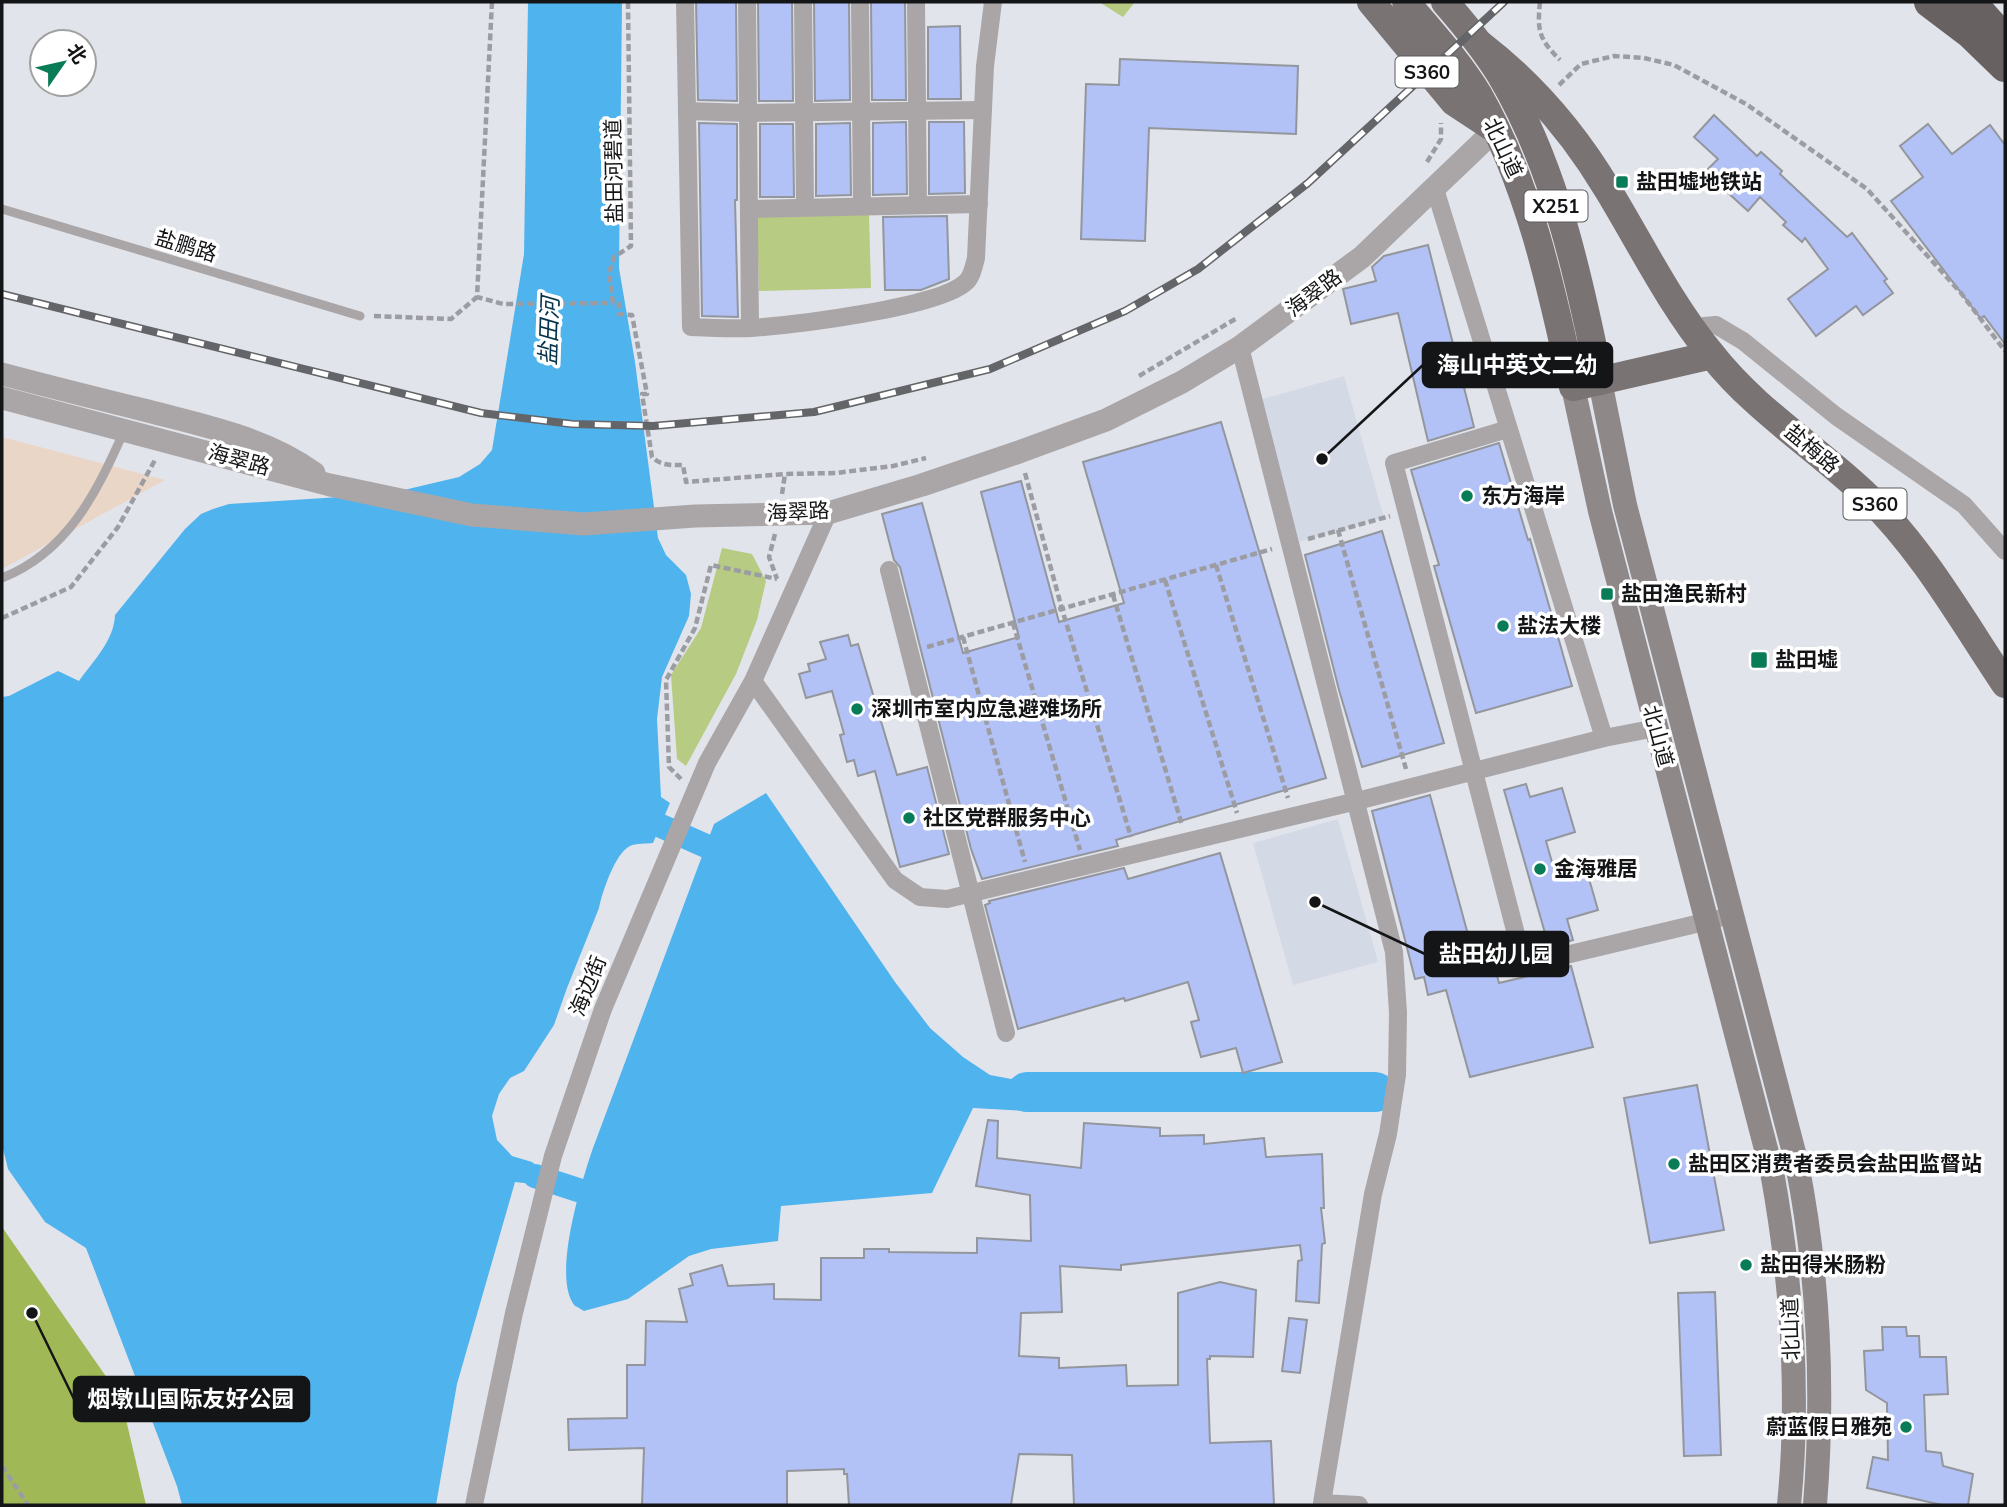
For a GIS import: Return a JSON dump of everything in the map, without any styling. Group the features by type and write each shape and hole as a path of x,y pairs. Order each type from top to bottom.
{"highway":[{"path":"1930,2 1971,33 2005,66"},
{"path":"1970,2 2005,41"}],"main road":[{"name":"S360","path":"1371,2 1454,102 1496,129"},
{"name":"北山道","path":"1406,2 1477,93 1517,175 1531,215 1558,318 1586,384 1625,505 1797,1164 1808,1223 1819,1337 1815,1505"},
{"name":"北山道","path":"1445,2 1480,44 1519,109 1553,195 1586,311 1586,384 1600,511 1772,1172 1782,1229 1793,1337 1789,1505"},
{"name":"盐梅路","path":"1480,44 1510,67 1543,99 1607,187 1657,276 1712,355 1738,385 1866,495 1894,524 1916,552 2005,684"},
{"path":"1586,384 1712,355"}],"street":[{"path":"685,2 691,327 750,328 884,310 936,298 957,289 968,280 976,258 986,5"},
{"path":"747,2 750,328"},
{"path":"803,2 805,207"},
{"path":"860,2 862,206"},
{"path":"916,2 918,205"},
{"path":"687,111 748,113 983,110"},
{"name":"海翠路","path":"2,398 330,485 472,516 584,524 695,516 828,513 922,485 1106,420 1182,382 1240,347 1363,257 1496,129"},
{"path":"1435,189 1604,738"},
{"path":"749,209 978,204"},
{"path":"1694,332 1704,326 1716,326 1744,341 1836,416 1964,505 2005,551"},
{"path":"1240,347 1394,953 1398,1013 1397,1075 1388,1134 1373,1194 1322,1503 1359,1505"},
{"path":"2,374 167,416 262,444 299,462 330,485"},
{"path":"1508,429 1394,463 1524,965 1732,916"},
{"name":"海边街","path":"474,1505 514,1313 553,1156 603,1009 707,763 753,681 828,513"},
{"path":"889,570 1006,1033"},
{"path":"753,681 895,880 920,897 947,899 1357,801 1604,738 1656,728"}],"lane":[{"name":"盐鹏路","path":"2,209 360,316"},
{"path":"2,578 19,571 58,543 101,484 125,430"}],"path":[{"path":"360,316 451,318 477,297 492,2"},
{"name":"盐田河碧道","path":"613,303 609,273 614,257 631,246 628,2"},
{"path":"1540,2 1538,27 1545,45 1560,60"},
{"path":"1543,99 1581,64 1614,56 1644,58 1674,65 1746,104 1867,190 1961,293 2005,351"},
{"path":"1424,166 1441,139 1441,123 1437,113"},
{"path":"477,297 503,304 613,303 619,304 619,314 632,315 647,394 642,394 652,457 667,466 683,466 686,482 836,473 893,466 929,457"},
{"path":"1134,378 1246,313"},
{"path":"2,618 71,587 118,527 166,441"},
{"path":"1019,452 1062,609 1136,854"},
{"path":"910,652 1406,511"},
{"path":"1338,530 1411,787"},
{"path":"685,782 669,767 666,680 695,628 711,565 777,579"},
{"path":"1216,565 1293,816"},
{"path":"1165,580 1242,829"},
{"path":"1113,594 1187,842"},
{"path":"1013,623 1085,867"},
{"path":"963,637 1030,880"},
{"path":"2,1466 28,1505"}],"shaded area":[{"path":"1344,376 1384,518 1299,542 1259,400"},
{"path":"2,437 165,480 2,569"},
{"path":"1338,819 1378,962 1293,985 1253,843"}],"green space":[{"path":"1099,2 1135,2 1123,17"},
{"path":"869,214 871,288 759,291 757,217"},
{"path":"722,548 752,554 766,581 757,620 736,674 686,766 677,759 671,675 701,628"},
{"path":"2,1227 121,1398 146,1505 2,1505"}],"water":[{"name":"盐田河","path":"528,2 622,2 619,268 635,362 658,538 666,555 686,575 691,594 689,616 662,677 657,719 661,797 670,803 653,843 630,846 614,865 554,1025 524,1071 510,1078 499,1094 492,1116 497,1140 512,1156 537,1166 533,1184 515,1182 457,1384 436,1505 182,1505 86,1248 45,1222 8,1169 2,1145 2,697 58,671 79,681 107,642 115,615 185,529 201,514 229,504 387,494 459,477 480,464 492,450 524,254"},
{"path":"766,793 895,982 930,1028 963,1057 990,1075 1028,1082 1026,1111 973,1108 932,1193 781,1206 778,1241 711,1249 689,1256 628,1299 584,1311 575,1306 568,1292 567,1252 576,1205 593,1148 714,824"}],"building":[{"path":"696,2 736,2 737,101 698,100"},
{"path":"758,2 792,2 793,101 759,101"},
{"path":"814,2 849,2 850,100 815,101"},
{"path":"871,2 905,2 906,100 872,100"},
{"path":"960,26 961,99 928,99 928,27"},
{"path":"1120,59 1298,66 1296,134 1149,128 1145,241 1081,239 1086,84 1119,85"},
{"path":"1714,115 1757,156 1761,152 1782,171 1780,174 1847,237 1852,233 1887,279 1884,281 1893,293 1863,315 1856,306 1816,336 1788,299 1828,269 1805,238 1802,242 1783,225 1786,222 1760,197 1748,211 1707,170 1718,159 1694,137"},
{"path":"906,122 907,194 873,195 873,123"},
{"path":"929,122 964,122 965,193 929,194"},
{"path":"699,123 737,124 735,200 738,317 702,316"},
{"path":"850,123 851,195 816,196 816,124"},
{"path":"760,124 793,124 794,197 760,197"},
{"path":"1928,124 1952,154 1990,125 2005,145 2005,344 1984,316 1981,319 1891,201 1923,177 1900,146"},
{"path":"947,216 949,279 921,290 885,290 883,217"},
{"path":"1428,245 1474,427 1428,441 1398,313 1351,324 1343,289 1376,281 1372,267 1384,256"},
{"path":"1221,422 1326,778 1116,840 1118,846 982,879 971,849 900,567 894,560 882,514 922,503 963,653 1019,637 981,492 1021,481 1059,622 1124,603 1083,462"},
{"name":"盐法大楼","path":"1499,443 1572,686 1476,713 1434,566 1439,565 1411,470"},
{"path":"1382,531 1444,743 1362,767 1339,690 1305,555"},
{"path":"848,635 851,646 858,644 897,775 927,767 949,854 900,867 875,771 858,776 854,760 847,762 840,735 844,734 832,691 806,698 799,674 810,671 808,664 826,659 820,642"},
{"name":"金海雅居","path":"1526,784 1530,797 1562,788 1575,832 1546,841 1555,873 1585,865 1598,910 1567,919 1573,940 1549,947 1504,790"},
{"path":"1430,795 1470,942 1487,937 1499,983 1571,966 1593,1047 1470,1077 1446,990 1428,995 1424,977 1415,979 1372,811"},
{"path":"1220,853 1282,1062 1243,1073 1236,1048 1201,1057 1191,1022 1199,1020 1188,982 1018,1029 985,905 990,903 989,901 1124,868 1128,879"},
{"name":"盐田区消费者委员会盐田监督站","path":"1697,1085 1724,1230 1650,1243 1624,1098"},
{"path":"988,1120 998,1121 997,1158 1081,1168 1084,1123 1160,1128 1160,1136 1204,1135 1204,1144 1264,1138 1266,1157 1322,1154 1324,1208 1321,1208 1325,1243 1322,1244 1319,1303 1296,1301 1298,1261 1302,1260 1300,1245 1121,1265 1121,1270 1060,1266 1062,1312 1021,1313 1019,1356 1059,1358 1059,1368 1126,1365 1127,1386 1178,1385 1178,1293 1220,1282 1256,1290 1253,1357 1210,1356 1210,1359 1207,1359 1210,1443 1271,1441 1274,1505 1074,1505 1072,1455 1019,1454 1011,1505 849,1505 847,1474 844,1474 844,1469 787,1471 787,1505 642,1505 644,1448 569,1450 568,1419 627,1418 627,1365 645,1365 646,1321 687,1322 679,1289 693,1285 690,1274 722,1265 728,1286 774,1284 774,1299 821,1300 821,1258 864,1258 864,1249 889,1249 889,1252 977,1253 977,1238 1031,1241 1030,1195 976,1186"},
{"path":"1715,1292 1721,1455 1684,1456 1678,1293"},
{"path":"1289,1318 1307,1320 1300,1373 1282,1371"},
{"name":"蔚蓝假日雅苑","path":"1882,1327 1906,1327 1907,1336 1919,1336 1920,1357 1946,1357 1948,1394 1924,1395 1926,1451 1941,1453 1943,1466 1973,1474 1968,1505 1942,1505 1867,1488 1873,1457 1888,1460 1887,1403 1866,1390 1864,1351 1883,1350"}],"waterway":[{"path":"661,826 706,846"},
{"path":"1027,1092 1375,1092"},
{"path":"535,1176 578,1190"}],"railway":[{"path":"2,294 481,413 572,424 653,426 814,412 990,369 1125,311 1198,269 1308,183 1504,2"}],"place":[{"name":"盐田墟地铁站","path":"1622,182"},
{"name":"海山中英文二幼","path":"1322,459"},
{"name":"东方海岸","path":"1467,496"},
{"name":"盐田渔民新村","path":"1607,594"},
{"name":"盐法大楼","path":"1503,626"},
{"name":"盐田墟","path":"1759,660"},
{"name":"深圳市室内应急避难场所","path":"857,709"},
{"name":"社区党群服务中心","path":"909,818"},
{"name":"金海雅居","path":"1540,869"},
{"name":"盐田幼儿园","path":"1315,902"},
{"name":"盐田区消费者委员会盐田监督站","path":"1674,1164"},
{"name":"盐田得米肠粉","path":"1746,1265"},
{"name":"烟墩山国际友好公园","path":"32,1313"},
{"name":"蔚蓝假日雅苑","path":"1906,1427"}]}
